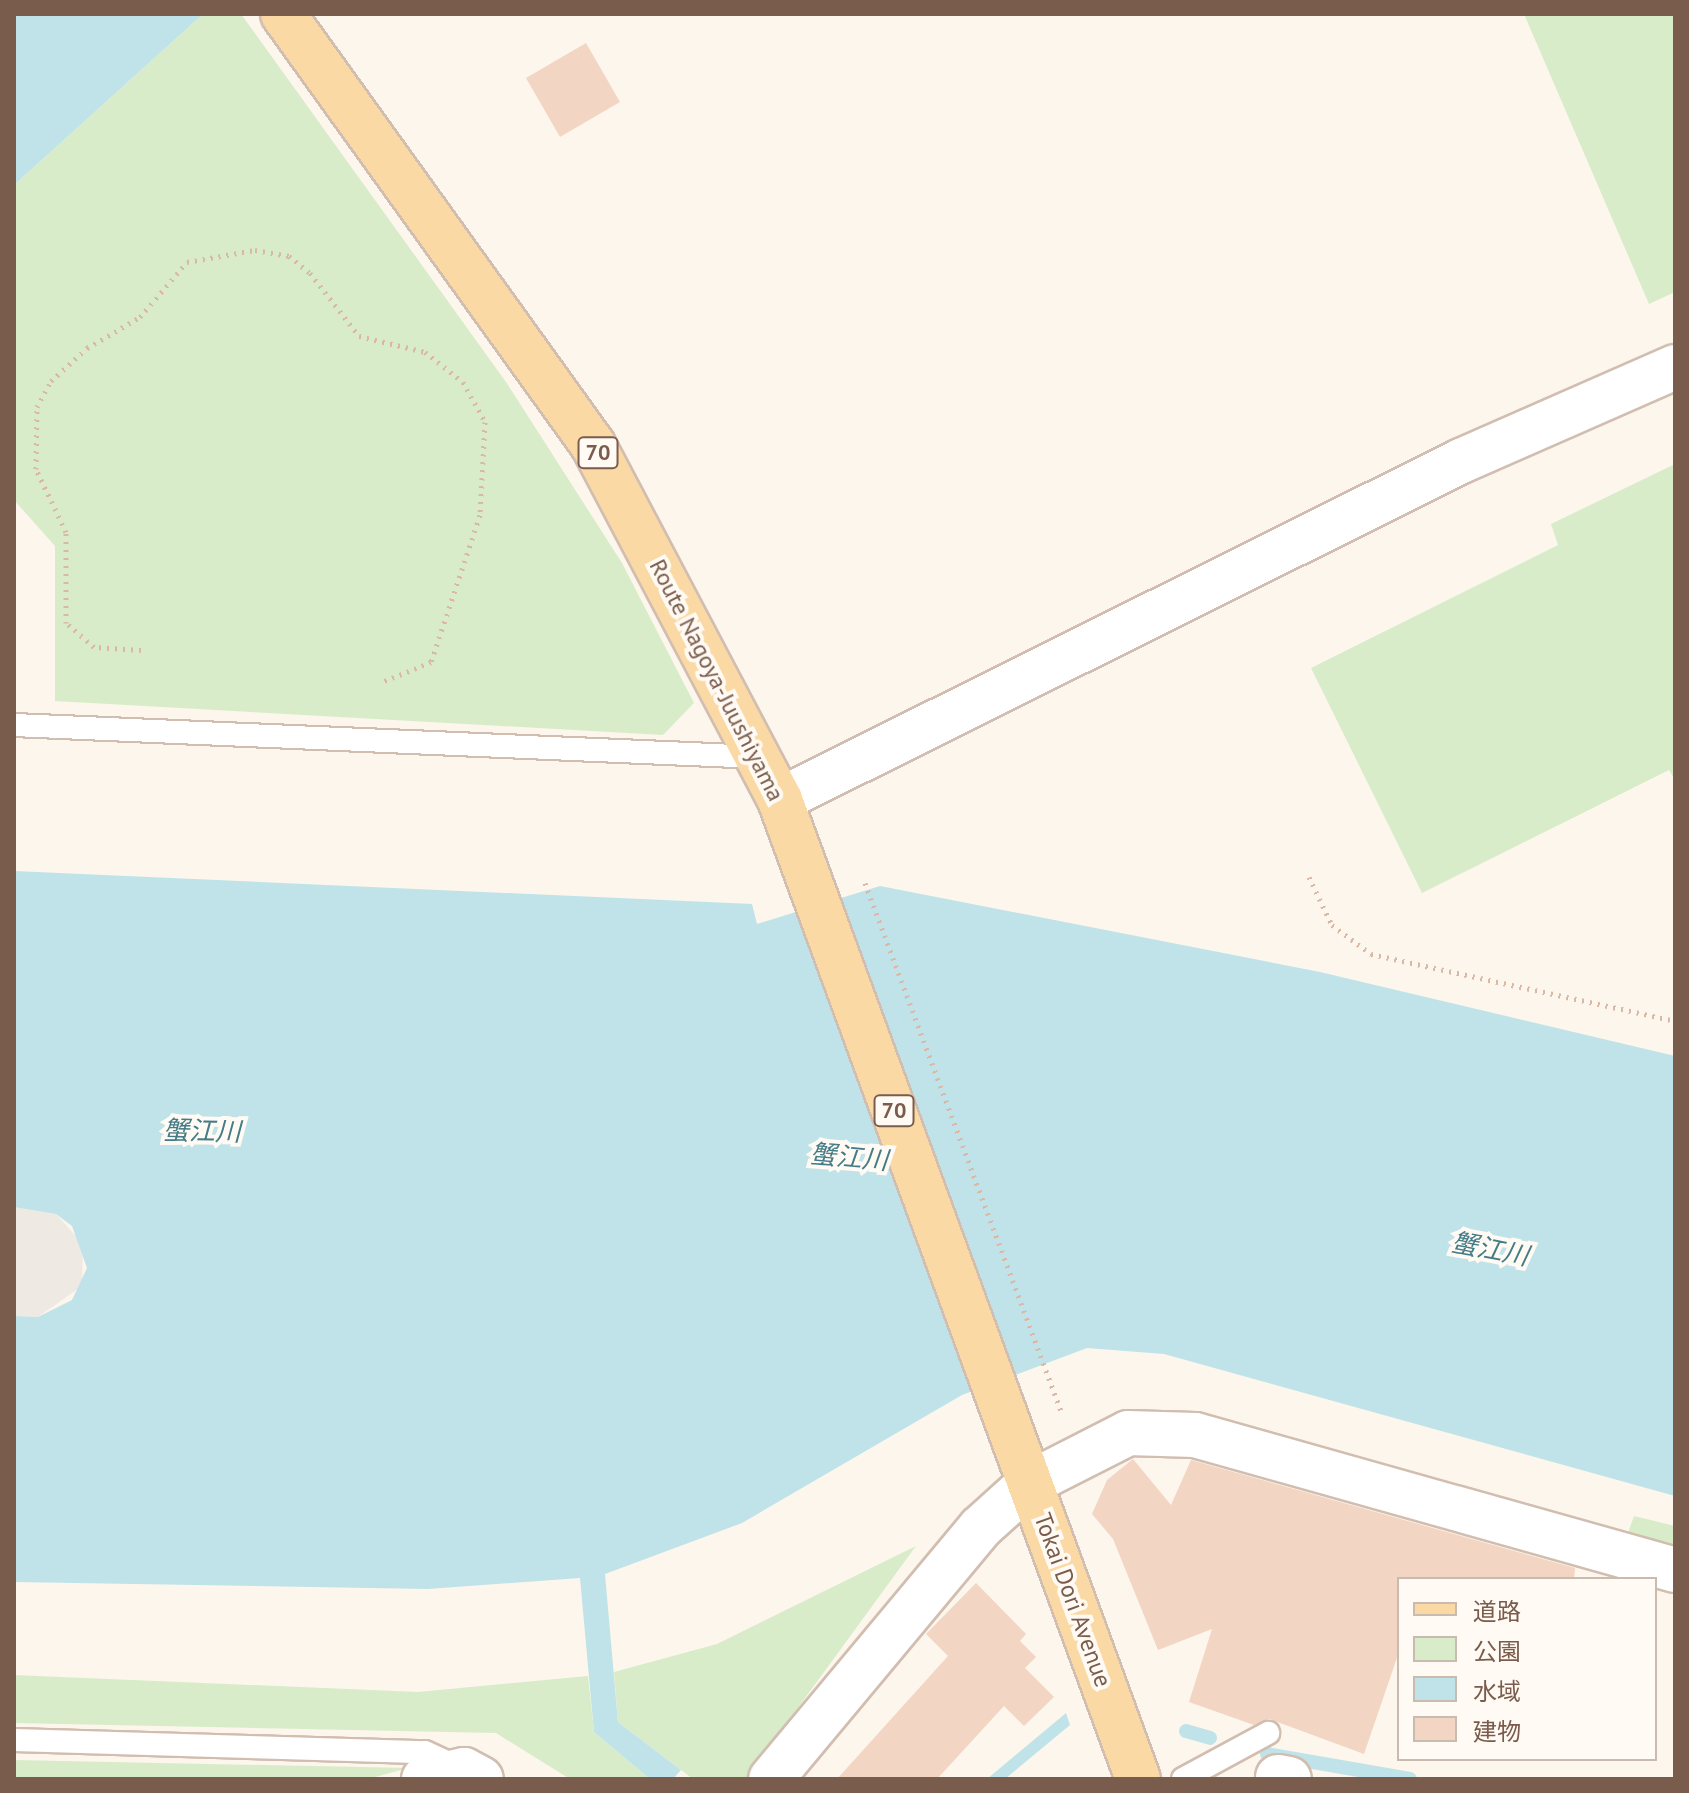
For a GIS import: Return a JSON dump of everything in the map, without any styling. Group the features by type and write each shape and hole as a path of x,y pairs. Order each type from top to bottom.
{"main road":[{"name":"Route Nagoya-Juushiyama","path":"283,14 593,445 758,757 780,800 1008,1421"},
{"name":"Tokai Dori Avenue","path":"1008,1421 1138,1779"}],"street":[{"path":"780,800 1461,461 1675,367"},
{"path":"771,1779 920,1597 1030,1483 1128,1433 1195,1435 1675,1570"}],"lane":[{"path":"14,725 758,757"},
{"path":"1183,1779 1268,1733"},
{"path":"14,1740 425,1752 456,1776"}],"path":[{"path":"141,650 94,647 66,623 66,532 36,469 37,407 51,381 87,348 140,317 187,262 255,250 289,256 310,273 359,336 425,352 463,382 485,422 480,515 431,662 382,682"},
{"path":"1309,877 1332,925 1371,954 1675,1021"},
{"path":"865,883 1061,1411"}],"shaded area":[{"path":"14,1207 56,1214 83,1244 82,1286 38,1317 14,1316"}],"green space":[{"path":"203,14 241,14 506,382 622,563 694,703 663,735 55,701 55,546 14,500 14,185"},
{"path":"1524,14 1675,14 1675,292 1649,304"},
{"path":"1675,464 1675,780 1669,770 1422,893 1311,668 1558,545 1551,524"},
{"path":"1634,1516 1675,1526 1675,1546 1628,1533"},
{"path":"916,1546 746,1779 693,1779 618,1722 614,1672 717,1644"},
{"path":"14,1675 418,1692 588,1676 594,1732 650,1779 570,1779 496,1733 14,1723"},
{"path":"14,1760 408,1768 368,1779 14,1779"}],"water":[{"path":"14,14 203,14 14,185"},
{"name":"蟹江川","path":"14,871 752,904 757,924 880,886 1320,972 1675,1056 1675,1496 1164,1354 1087,1348 962,1395 742,1523 605,1574 618,1722 681,1770 673,1779 650,1779 594,1732 580,1578 428,1589 14,1582 14,1316 38,1317 72,1300 87,1268 72,1226 56,1214 14,1207"},
{"path":"1066,1713 1070,1725 1005,1779 987,1779"}],"building":[{"path":"586,43 620,102 560,137 526,78"},
{"path":"1133,1459 1171,1505 1191,1460 1575,1568 1574,1577 1397,1577 1397,1658 1364,1754 1269,1719 1254,1725 1189,1702 1212,1629 1158,1650 1113,1539 1092,1514 1107,1480"},
{"path":"976,1583 1026,1634 1020,1641 1036,1657 1025,1668 1054,1697 1024,1726 1004,1706 937,1779 837,1779 948,1656 926,1634"}],"waterway":[{"path":"1186,1731 1210,1738"},
{"path":"1267,1754 1410,1779"}]}
